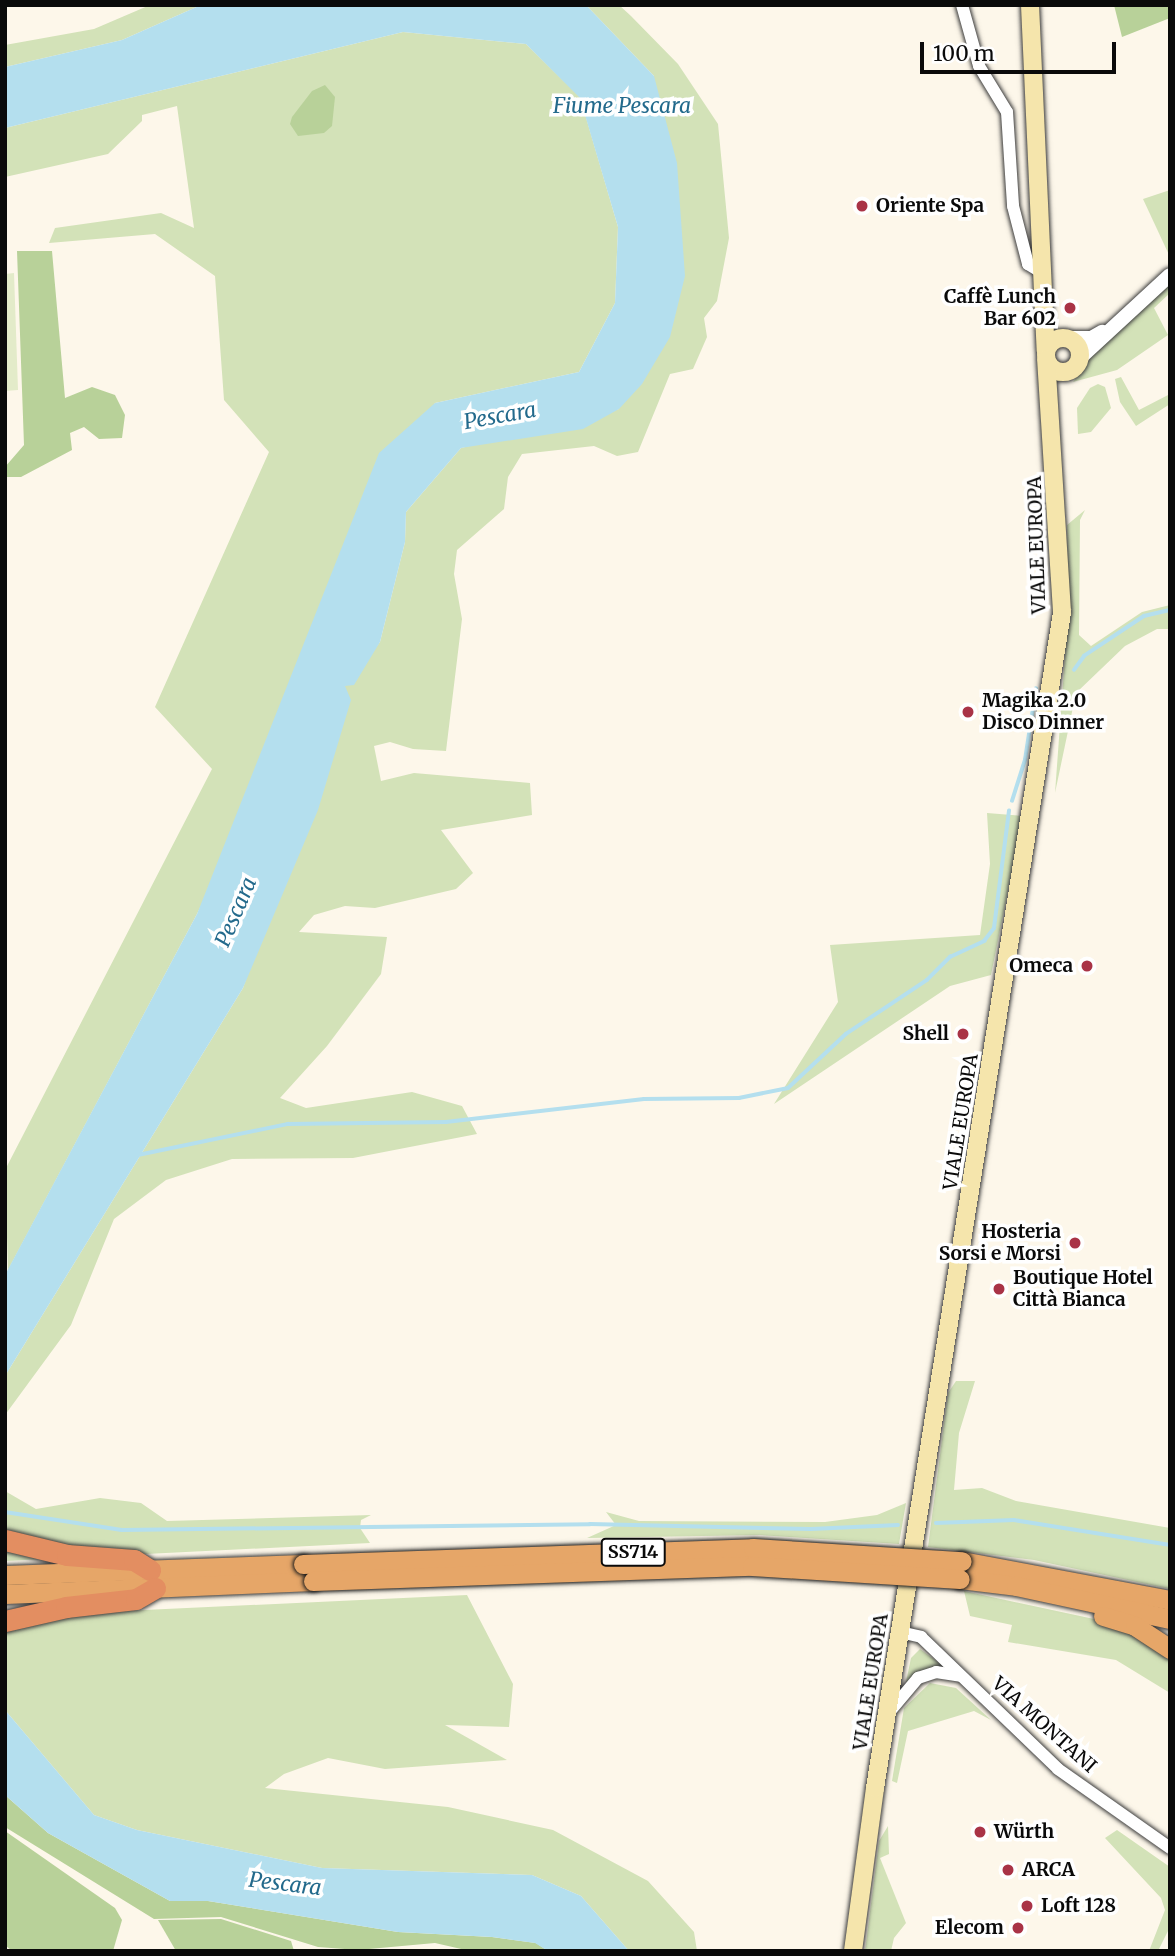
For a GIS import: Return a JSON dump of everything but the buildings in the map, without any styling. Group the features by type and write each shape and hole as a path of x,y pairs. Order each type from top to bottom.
{"highway":[{"path":"5,1540 67,1555 134,1560 153,1579 136,1599 66,1607 5,1621"},
{"name":"SS714","path":"5,1594 153,1579 753,1548 961,1570 1170,1600"},
{"name":"SS714","path":"961,1570 1170,1619"},
{"name":"SS714","path":"5,1575 153,1579"},
{"path":"1072,1598 1089,1612 1135,1626 1170,1649"}],"main road":[{"name":"VIALE EUROPA","path":"853,1951 886,1716 1062,612 1046,356 1030,5"},
{"path":"1044,308 1050,322 1078,346 1077,363 1060,372 1046,356 1053,340 1067,338"},
{"name":"VIALE EUROPA","path":"1051,423 1077,363"}],"street":[{"path":"962,5 979,66 1007,112 1013,206 1028,264 1043,273"},
{"path":"1077,363 1109,328 1170,275"},
{"path":"1067,338 1091,338 1109,328"},
{"name":"VIA MONTANI","path":"900,1632 921,1637 1058,1769 1170,1848"},
{"name":"VIA MONTANI","path":"886,1716 918,1678 936,1672 962,1676"}],"green space":[{"path":"150,5 201,5 122,40 5,67 5,45 94,29"},
{"path":"586,5 619,5 678,64 718,124 729,238 717,301 704,318 707,337 693,369 670,374 638,452 617,456 594,446 522,454 508,477 504,509 457,550 454,574 462,619 446,751 413,749 390,742 374,746 381,781 414,773 530,783 532,815 441,830 473,873 456,889 375,908 345,906 314,915 299,932 387,937 381,974 327,1046 280,1098 306,1108 412,1092 462,1106 477,1134 353,1158 232,1159 166,1180 114,1219 71,1325 5,1415 5,1376 243,988 345,686 380,642 405,542 406,512 461,448 619,409 654,76"},
{"path":"1114,5 1170,5 1170,18 1122,37"},
{"path":"403,32 526,44 580,97 618,227 615,303 579,372 435,403 197,914 8,1270 5,1170 212,769 155,707 269,452 224,400 215,276 155,234 49,243 55,228 161,213 194,228 177,106 142,115 142,121 108,154 5,177 5,128"},
{"path":"325,85 335,97 332,126 324,133 298,136 290,124 292,117 312,91"},
{"path":"1170,190 1170,257 1143,199"},
{"path":"17,251 52,251 65,398 92,387 115,395 125,415 122,438 99,439 84,427 70,433 72,450 21,477 5,477 5,467 24,445"},
{"path":"14,273 18,390 5,391 5,274"},
{"path":"1168,283 1170,293 1154,308 1168,335 1117,370 1073,382 1094,353"},
{"path":"1121,377 1139,410 1170,394 1170,404 1136,426 1120,402 1115,379"},
{"path":"1098,384 1105,387 1111,408 1091,432 1078,434 1077,408 1090,388"},
{"path":"1085,510 1080,520 1079,635 1091,646 1142,612 1170,605 1170,629 1157,629 1125,646 1076,693 1055,793 1068,615 1067,525"},
{"path":"987,813 1023,816 991,975 950,986 774,1104 838,1002 830,945 980,935 990,864"},
{"path":"956,1381 975,1381 959,1433 954,1490 982,1488 1016,1501 1170,1528 1170,1589 1034,1560 928,1547 948,1393"},
{"path":"5,1491 36,1509 100,1498 141,1503 167,1521 371,1515 361,1520 360,1528 370,1543 5,1561"},
{"path":"906,1503 899,1544 760,1535 587,1538 616,1525 606,1512 639,1521 825,1522 877,1515"},
{"path":"964,1591 1108,1622 1143,1639 1170,1660 1170,1693 1116,1660 1008,1642 1012,1625 970,1616"},
{"path":"467,1595 513,1684 509,1727 445,1725 507,1760 385,1769 328,1758 284,1774 265,1788 448,1807 553,1830 648,1881 694,1932 697,1951 629,1951 581,1896 532,1875 322,1868 137,1830 94,1815 5,1710 5,1629 59,1614"},
{"path":"920,1649 946,1668 906,1682 911,1658"},
{"path":"930,1683 956,1688 991,1720 974,1711 908,1731 897,1783 892,1781 904,1708"},
{"path":"5,1795 48,1833 170,1901 208,1901 398,1932 492,1937 536,1943 548,1951 470,1951 435,1943 358,1950 318,1947 221,1917 154,1919 5,1827"},
{"path":"888,1826 889,1854 880,1858 906,1923 894,1938 891,1951 865,1951 879,1841"},
{"path":"1117,1830 1170,1867 1170,1927 1158,1951 1149,1951 1165,1910 1161,1898 1105,1838"},
{"path":"5,1831 115,1908 122,1920 113,1951 12,1951 5,1945"},
{"path":"221,1919 291,1941 294,1951 176,1951 158,1920"}],"water":[{"name":"Fiume Pescara","path":"201,5 586,5 654,76 677,163 685,276 670,337 642,384 619,409 583,429 461,448 406,512 405,542 380,642 354,685 345,686 351,700 318,810 243,988 5,1376 5,1275 197,914 379,453 435,403 579,372 615,303 618,227 580,98 526,44 403,32 5,128 5,67 122,40"},
{"name":"Pescara","path":"5,1710 94,1815 137,1830 322,1868 532,1875 581,1896 629,1951 548,1951 535,1943 492,1937 398,1932 208,1901 170,1901 48,1833 5,1795"}],"waterway":[{"path":"1074,670 1084,656 1144,616 1170,610"},
{"path":"1012,801 1025,760 1036,689"},
{"path":"138,1155 288,1124 446,1122 644,1099 739,1098 788,1088 846,1034 927,980 950,957 984,941 994,928 1009,811"},
{"path":"5,1512 122,1530 590,1524 811,1529 898,1525"},
{"path":"936,1523 1014,1520 1170,1545"}],"place":[{"name":"Oriente Spa","path":"862,206"},
{"name":"Caffè Lunch Bar 602","path":"1070,308"},
{"name":"Magika 2.0 Disco Dinner","path":"968,712"},
{"name":"Omeca","path":"1087,966"},
{"name":"Shell","path":"963,1034"},
{"name":"Hosteria Sorsi e Morsi","path":"1075,1243"},
{"name":"Boutique Hotel Città Bianca","path":"999,1289"},
{"name":"Würth","path":"980,1832"},
{"name":"ARCA","path":"1008,1870"},
{"name":"Loft 128","path":"1027,1906"},
{"name":"Elecom","path":"1018,1928"}]}
